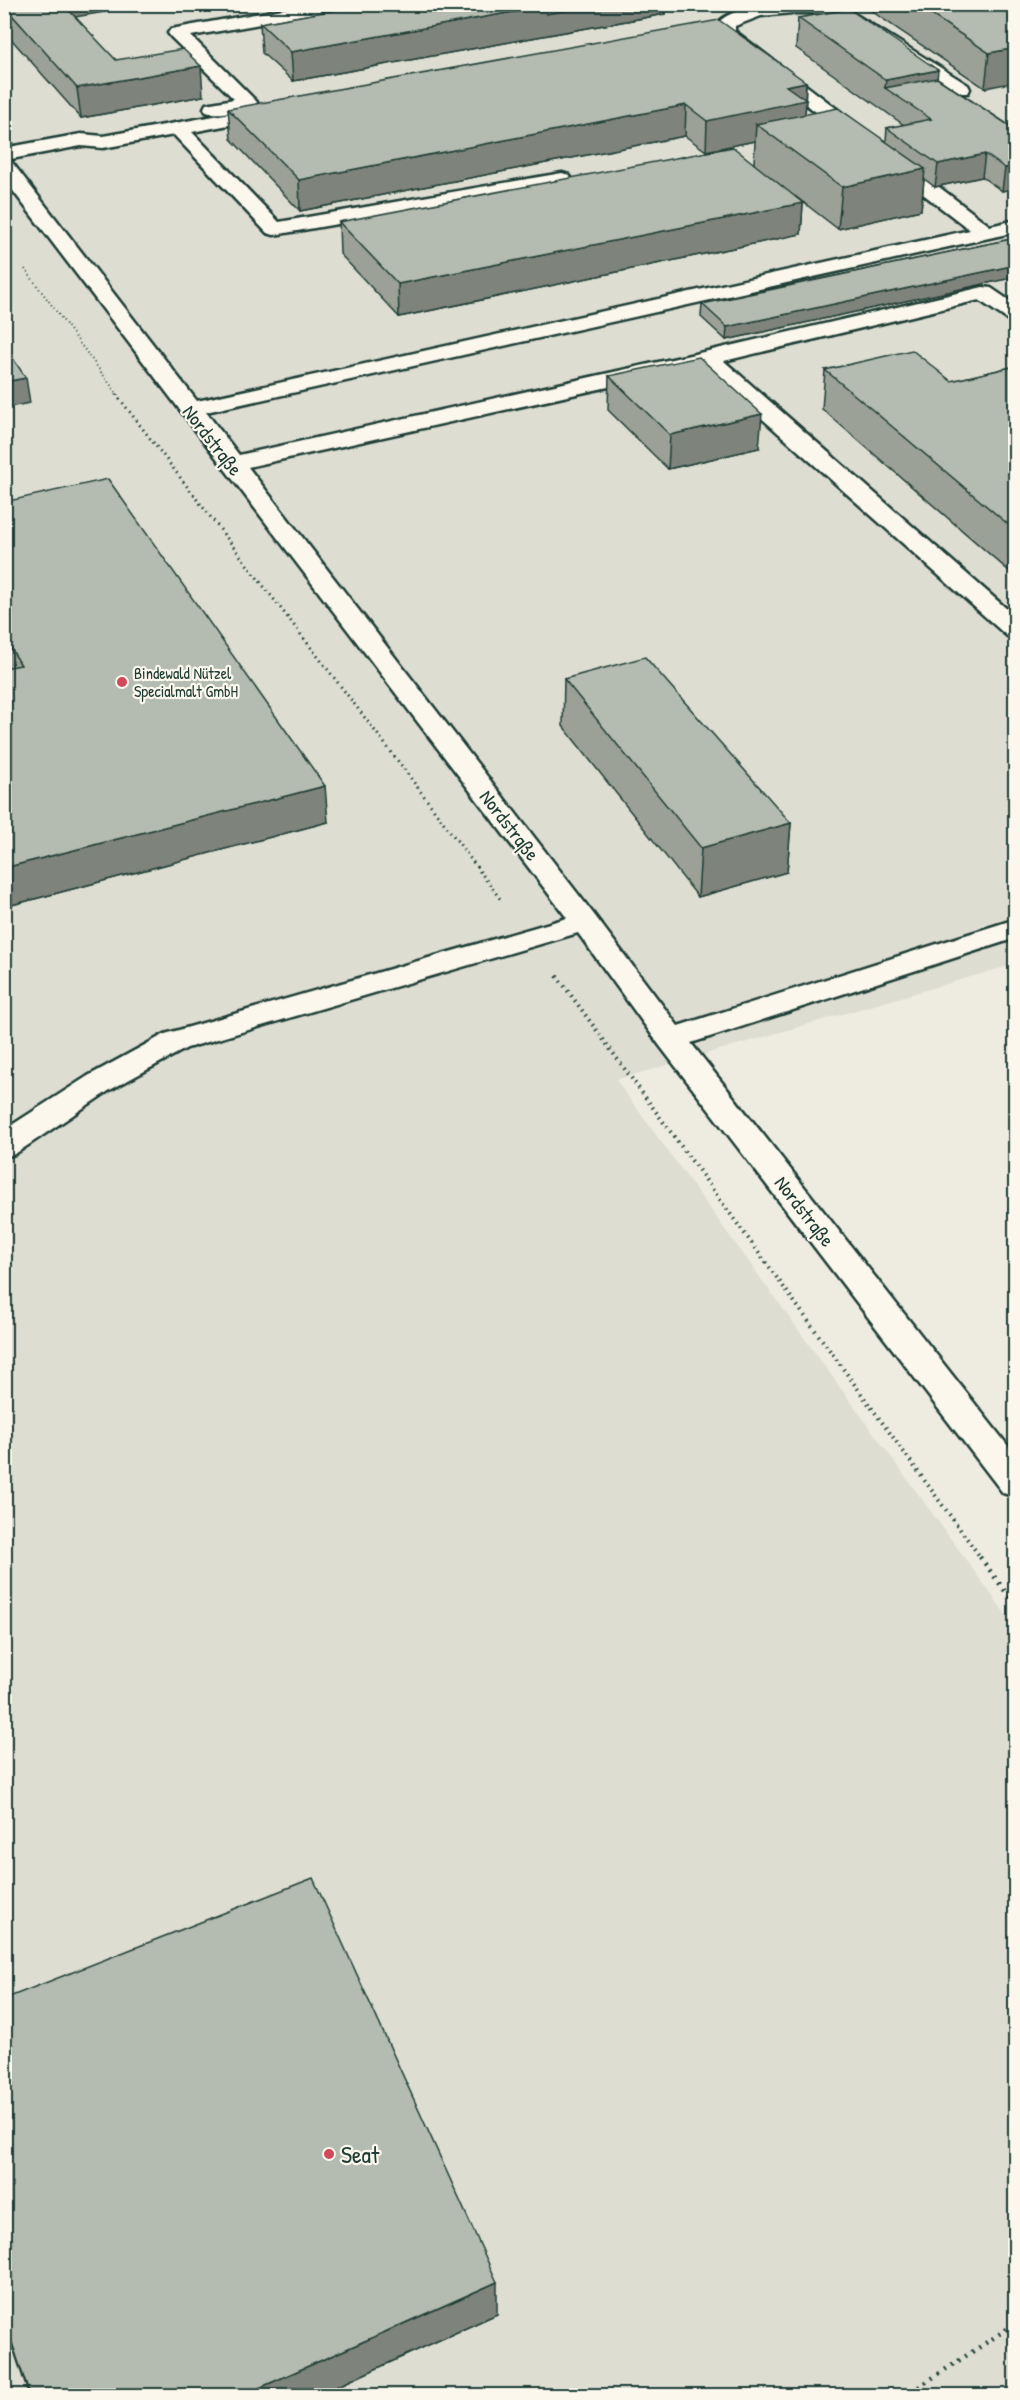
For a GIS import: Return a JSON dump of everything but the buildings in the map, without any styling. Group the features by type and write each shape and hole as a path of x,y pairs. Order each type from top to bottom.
{"street":[{"path":"81,140 91,132 248,102 177,33 345,4"},
{"path":"961,89 832,8 808,7 765,11 743,16 726,24 726,32 732,39 987,233"},
{"path":"4,154 81,140 103,142 296,107"},
{"path":"179,129 274,229 562,179"},
{"name":"Nordstraße","path":"4,165 585,922 671,1039 1016,1484"},
{"path":"190,410 1016,226"},
{"path":"232,464 708,358 983,293 1016,315"},
{"path":"708,358 1016,631"},
{"path":"4,1146 99,1083 176,1041 585,922"},
{"path":"671,1039 1016,928"}],"path":[{"path":"905,2396 1016,2323"}],"shaded area":[{"path":"5,5 979,5 1016,27 1015,964 616,1080 1015,1627 1015,2395 5,2396"}],"place":[{"name":"Bindewald Nützel Specialmalt GmbH","path":"122,682"},
{"name":"Seat","path":"329,2154"}]}
